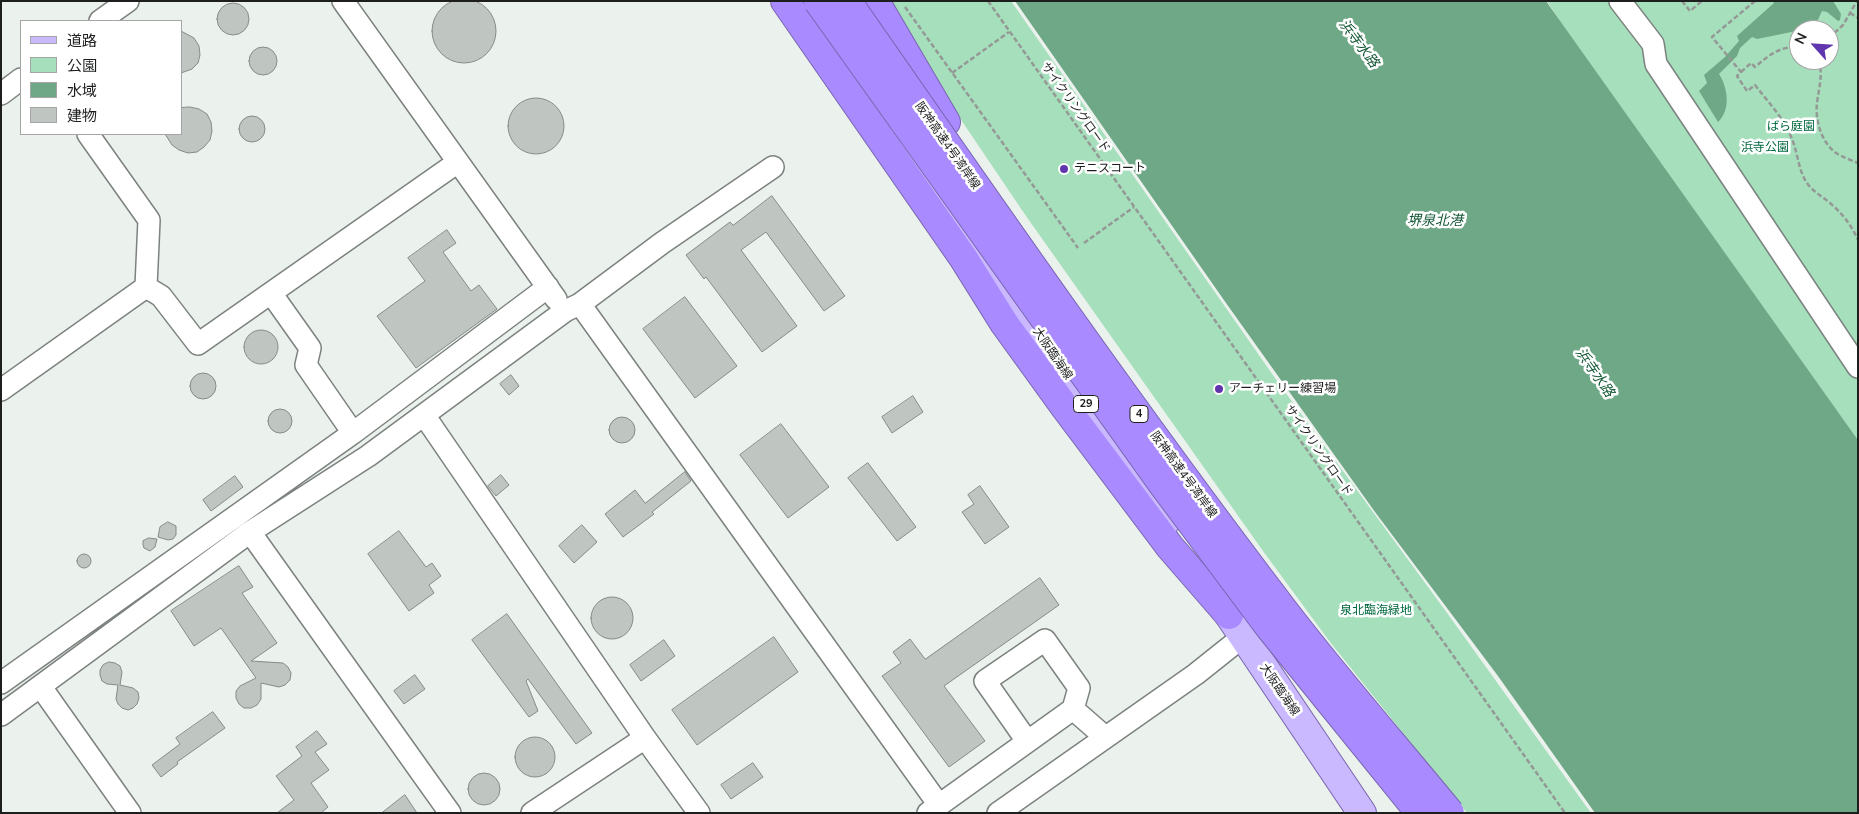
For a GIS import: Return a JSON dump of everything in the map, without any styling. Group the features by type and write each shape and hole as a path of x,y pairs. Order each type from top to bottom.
{"highway":[{"path":"785,1 964,259 1004,322 1064,406 1170,547 1236,625"},
{"name":"阪神高速4号湾岸線","path":"818,1 1160,482 1272,620 1420,813"},
{"name":"阪神高速4号湾岸線","path":"847,1 1026,260 1180,470 1287,614 1450,813"},
{"path":"875,1 946,122"},
{"path":"1272,620 1311,692 1405,813"}],"main road":[{"name":"大阪臨海線","path":"800,1 1042,338 1362,813"},
{"path":"860,1 946,122 1272,620"}],"street":[{"path":"101,20 128,1"},
{"path":"343,1 548,287 573,307 933,809 1073,709 1079,688 1045,640 985,682 1027,741"},
{"path":"1620,1 1653,44 1656,64 1858,367"},
{"path":"1,94 20,80"},
{"path":"89,135 149,220 146,288"},
{"path":"146,288 161,296 198,344 458,162"},
{"path":"1,715 250,532 368,456 662,243 773,166"},
{"path":"1,683 353,434 548,287"},
{"path":"1,390 146,288"},
{"path":"271,293 310,348 306,366 353,434"},
{"path":"424,415 645,738 699,813"},
{"path":"250,532 450,813"},
{"path":"1001,812 1196,674 1236,625 1272,620"},
{"path":"41,687 130,813"},
{"path":"1073,709 1106,737"},
{"path":"532,813 645,738"}],"path":[{"path":"901,1 1078,248"},
{"name":"サイクリングロード","path":"988,1 1565,813"},
{"path":"1682,1 1690,12 1702,1"},
{"path":"1741,72 1712,37 1755,1"},
{"path":"1839,29 1857,1"},
{"path":"1850,13 1858,18"},
{"path":"952,73 1009,32"},
{"path":"1789,46 1764,59 1755,67 1751,63 1737,76 1747,91 1755,85 1786,126 1793,140 1806,182 1814,192 1841,214 1854,231 1858,240"},
{"path":"1822,70 1822,82 1817,105 1817,122 1825,140 1836,152 1858,163"},
{"path":"1084,243 1134,207"}],"green space":[{"name":"泉北臨海緑地","path":"887,1 1011,1 1282,388 1591,813 1467,813 1330,642 1263,551 1026,216 953,108"},
{"name":"浜寺公園","path":"1547,1 1858,1 1858,440 1560,21"}],"water":[{"name":"堺泉北港","path":"1015,1 1546,1 1858,440 1858,813 1595,813 1498,676 1375,512"},
{"path":"1773,1 1833,1 1841,14 1840,20 1822,11 1818,20 1789,20 1789,32 1757,39 1752,37 1740,48 1737,56 1719,74 1727,99 1725,111 1718,122 1699,91 1707,83 1704,75 1725,57 1739,41 1737,36 1774,3"}],"building":[{"path":"464,-1 482,5 490,13 496,31 490,49 482,57 464,63 446,57 438,49 432,31 438,13 446,5"},
{"path":"233,3 239,4 244,8 248,13 248,25 244,30 239,34 233,35 227,34 222,30 218,25 217,19 218,13 222,8 227,4"},
{"path":"182,32 194,38 199,46 200,55 198,63 192,69 182,73"},
{"path":"263,47 273,51 277,61 273,71 263,75 253,71 249,61 253,51"},
{"path":"536,98 547,100 556,106 562,115 564,126 562,137 556,146 547,152 536,154 525,152 516,146 510,137 508,126 510,115 516,106 525,100"},
{"path":"182,108 199,109 207,114 211,122 210,140 197,152 188,153 179,150 172,145 166,135 182,135"},
{"path":"252,116 261,120 265,129 261,138 252,142 243,138 239,129 243,120"},
{"path":"772,196 845,296 824,311 766,232 741,250 797,326 762,352 706,277 704,279 686,255 730,222 733,225"},
{"path":"447,230 456,243 443,252 471,291 479,285 497,309 416,368 377,316 425,281 408,258"},
{"path":"685,297 737,366 695,398 643,329"},
{"path":"261,330 273,335 278,347 273,359 261,364 249,359 244,347 249,335"},
{"path":"203,373 212,377 216,386 212,395 203,399 194,395 190,386 194,377"},
{"path":"511,375 519,386 509,395 500,384"},
{"path":"913,396 923,412 892,433 882,417"},
{"path":"280,409 288,413 292,421 288,429 280,433 272,429 268,421 272,413"},
{"path":"622,417 631,421 635,430 631,439 622,443 613,439 609,430 613,421"},
{"path":"781,424 829,487 788,518 740,455"},
{"path":"868,463 916,527 897,541 848,478"},
{"path":"685,472 691,481 652,512 654,514 623,537 605,514 635,490 645,503"},
{"path":"501,475 509,485 496,496 488,486"},
{"path":"235,476 243,487 211,511 203,500"},
{"path":"980,486 1009,527 985,544 962,512 974,504 968,495"},
{"path":"168,522 176,526 176,535 173,539 168,540 158,537 160,527"},
{"path":"582,525 597,542 574,563 559,546"},
{"path":"399,531 426,567 432,563 441,576 429,585 434,593 409,611 368,554"},
{"path":"149,538 157,539 155,547 150,551 144,548 143,545 143,541"},
{"path":"81,554 87,554 91,561 87,568 81,568 77,564 77,558"},
{"path":"239,566 253,587 242,593 277,643 251,661 283,663 291,673 290,680 285,685 279,687 261,683 261,699 257,705 251,708 244,708 239,704 236,698 236,691 240,686 256,678 221,628 194,646 171,611"},
{"path":"1040,578 1059,605 944,686 985,741 949,767 882,676 901,663 893,652 910,639 925,659"},
{"path":"616,597 624,600 630,606 633,618 630,630 624,636 608,639 600,636 594,630 591,614 594,606 600,600"},
{"path":"507,614 592,733 576,744 528,679 526,681 538,711 529,717 472,640"},
{"path":"774,637 798,672 697,745 672,710"},
{"path":"664,640 675,656 641,681 630,665"},
{"path":"109,662 120,666 122,672 120,685 133,688 138,692 139,698 133,708 128,710 118,704 116,699 118,685 107,684 102,681 100,670 103,665"},
{"path":"415,675 425,689 404,704 394,691"},
{"path":"213,712 225,728 177,762 178,764 161,777 152,765 180,744 176,738"},
{"path":"317,731 327,744 315,752 329,770 311,783 328,807 321,813 277,813 294,800 276,776 302,756 296,747"},
{"path":"539,737 546,740 552,746 555,757 554,765 546,774 539,777 531,777 524,774 516,765 515,753 518,746 527,738"},
{"path":"753,763 763,777 731,799 721,785"},
{"path":"484,773 496,777 500,789 496,801 484,805 472,801 468,789 472,777"},
{"path":"405,795 417,813 382,813"}],"place":[{"name":"テニスコート","path":"1064,169"},
{"name":"アーチェリー練習場","path":"1219,389"}],"water label":[{"name":"浜寺水路","path":"1358,44"},
{"name":"浜寺水路","path":"1594,373"}],"park label":[{"name":"ばら庭園","path":"1791,127"}]}
